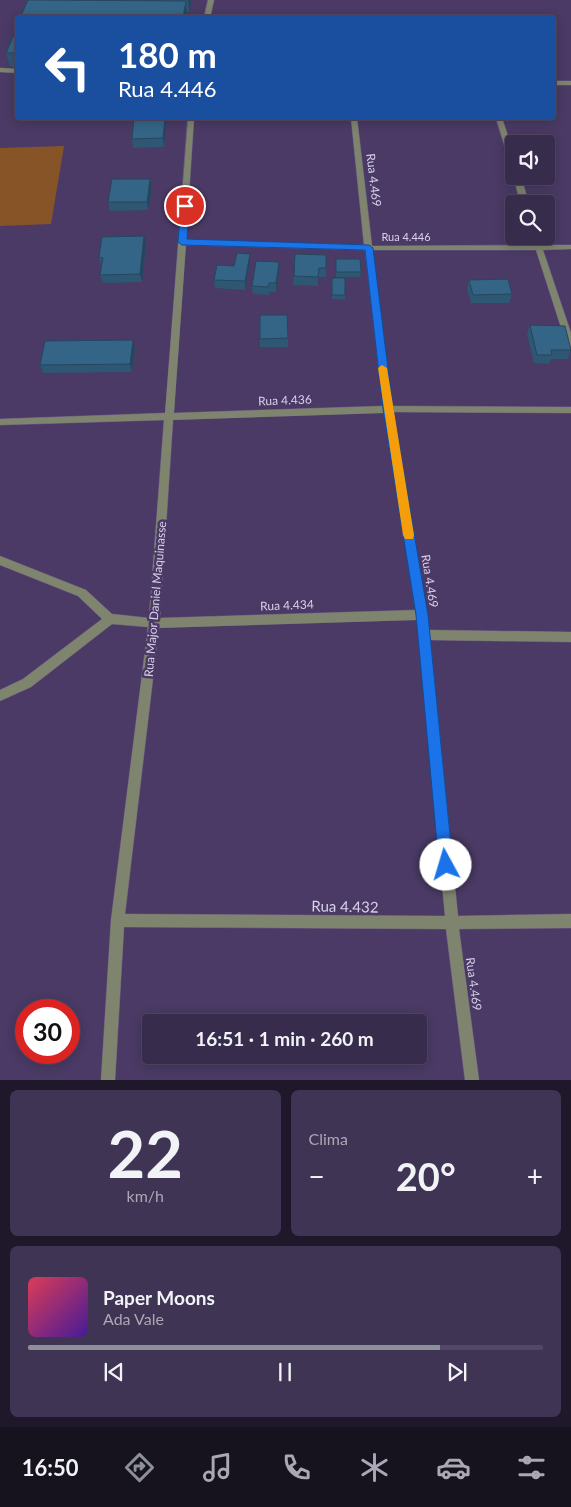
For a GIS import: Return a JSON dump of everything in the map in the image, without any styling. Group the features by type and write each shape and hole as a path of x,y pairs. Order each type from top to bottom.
{"street":[{"path":"208,15 211,0"},
{"path":"0,70 15,71"},
{"path":"556,83 571,84"},
{"name":"Rua Major Daniel Maquinasse","path":"108,1080 118,920 154,623 191,120"},
{"name":"Rua 4.469","path":"354,120 388,409 422,615 452,923 472,1080"},
{"path":"500,120 505,137"},
{"name":"Rua 4.446","path":"182,242 369,248 571,247"},
{"path":"539,247 571,346"},
{"name":"Rua 4.436","path":"0,422 388,409 571,410"},
{"path":"0,560 82,593 110,619 27,683 0,696"},
{"name":"Rua 4.434","path":"110,619 154,623 422,615"},
{"path":"424,635 571,636"},
{"name":"Rua 4.432","path":"118,920 452,923 571,921"}],"shaded area":[{"path":"64,146 51,224 0,226 0,148"}],"building":[{"path":"28,0 186,1 184,15 21,15"},
{"path":"15,32 15,53 6,53"},
{"path":"134,120 165,120 163,138 132,139"},
{"path":"112,179 150,179 147,202 108,202"},
{"path":"144,236 140,274 100,275 103,258 99,257 102,237"},
{"path":"237,253 250,254 245,281 214,280 217,265 234,266"},
{"path":"295,254 326,255 326,268 319,268 318,277 294,276"},
{"path":"336,259 360,259 361,272 336,272"},
{"path":"256,261 279,262 276,283 269,283 268,287 252,286"},
{"path":"332,278 345,278 345,295 332,295"},
{"path":"508,279 512,294 473,295 469,280"},
{"path":"260,315 287,315 288,338 260,339"},
{"path":"530,325 565,326 571,350 551,350 552,355 537,355"},
{"path":"133,340 130,364 40,365 45,341"}],"slow traffic":[{"path":"382,368 409,535"}],"route":[{"path":"185,206 182,242 369,248 388,409 422,615 446,865"}]}
